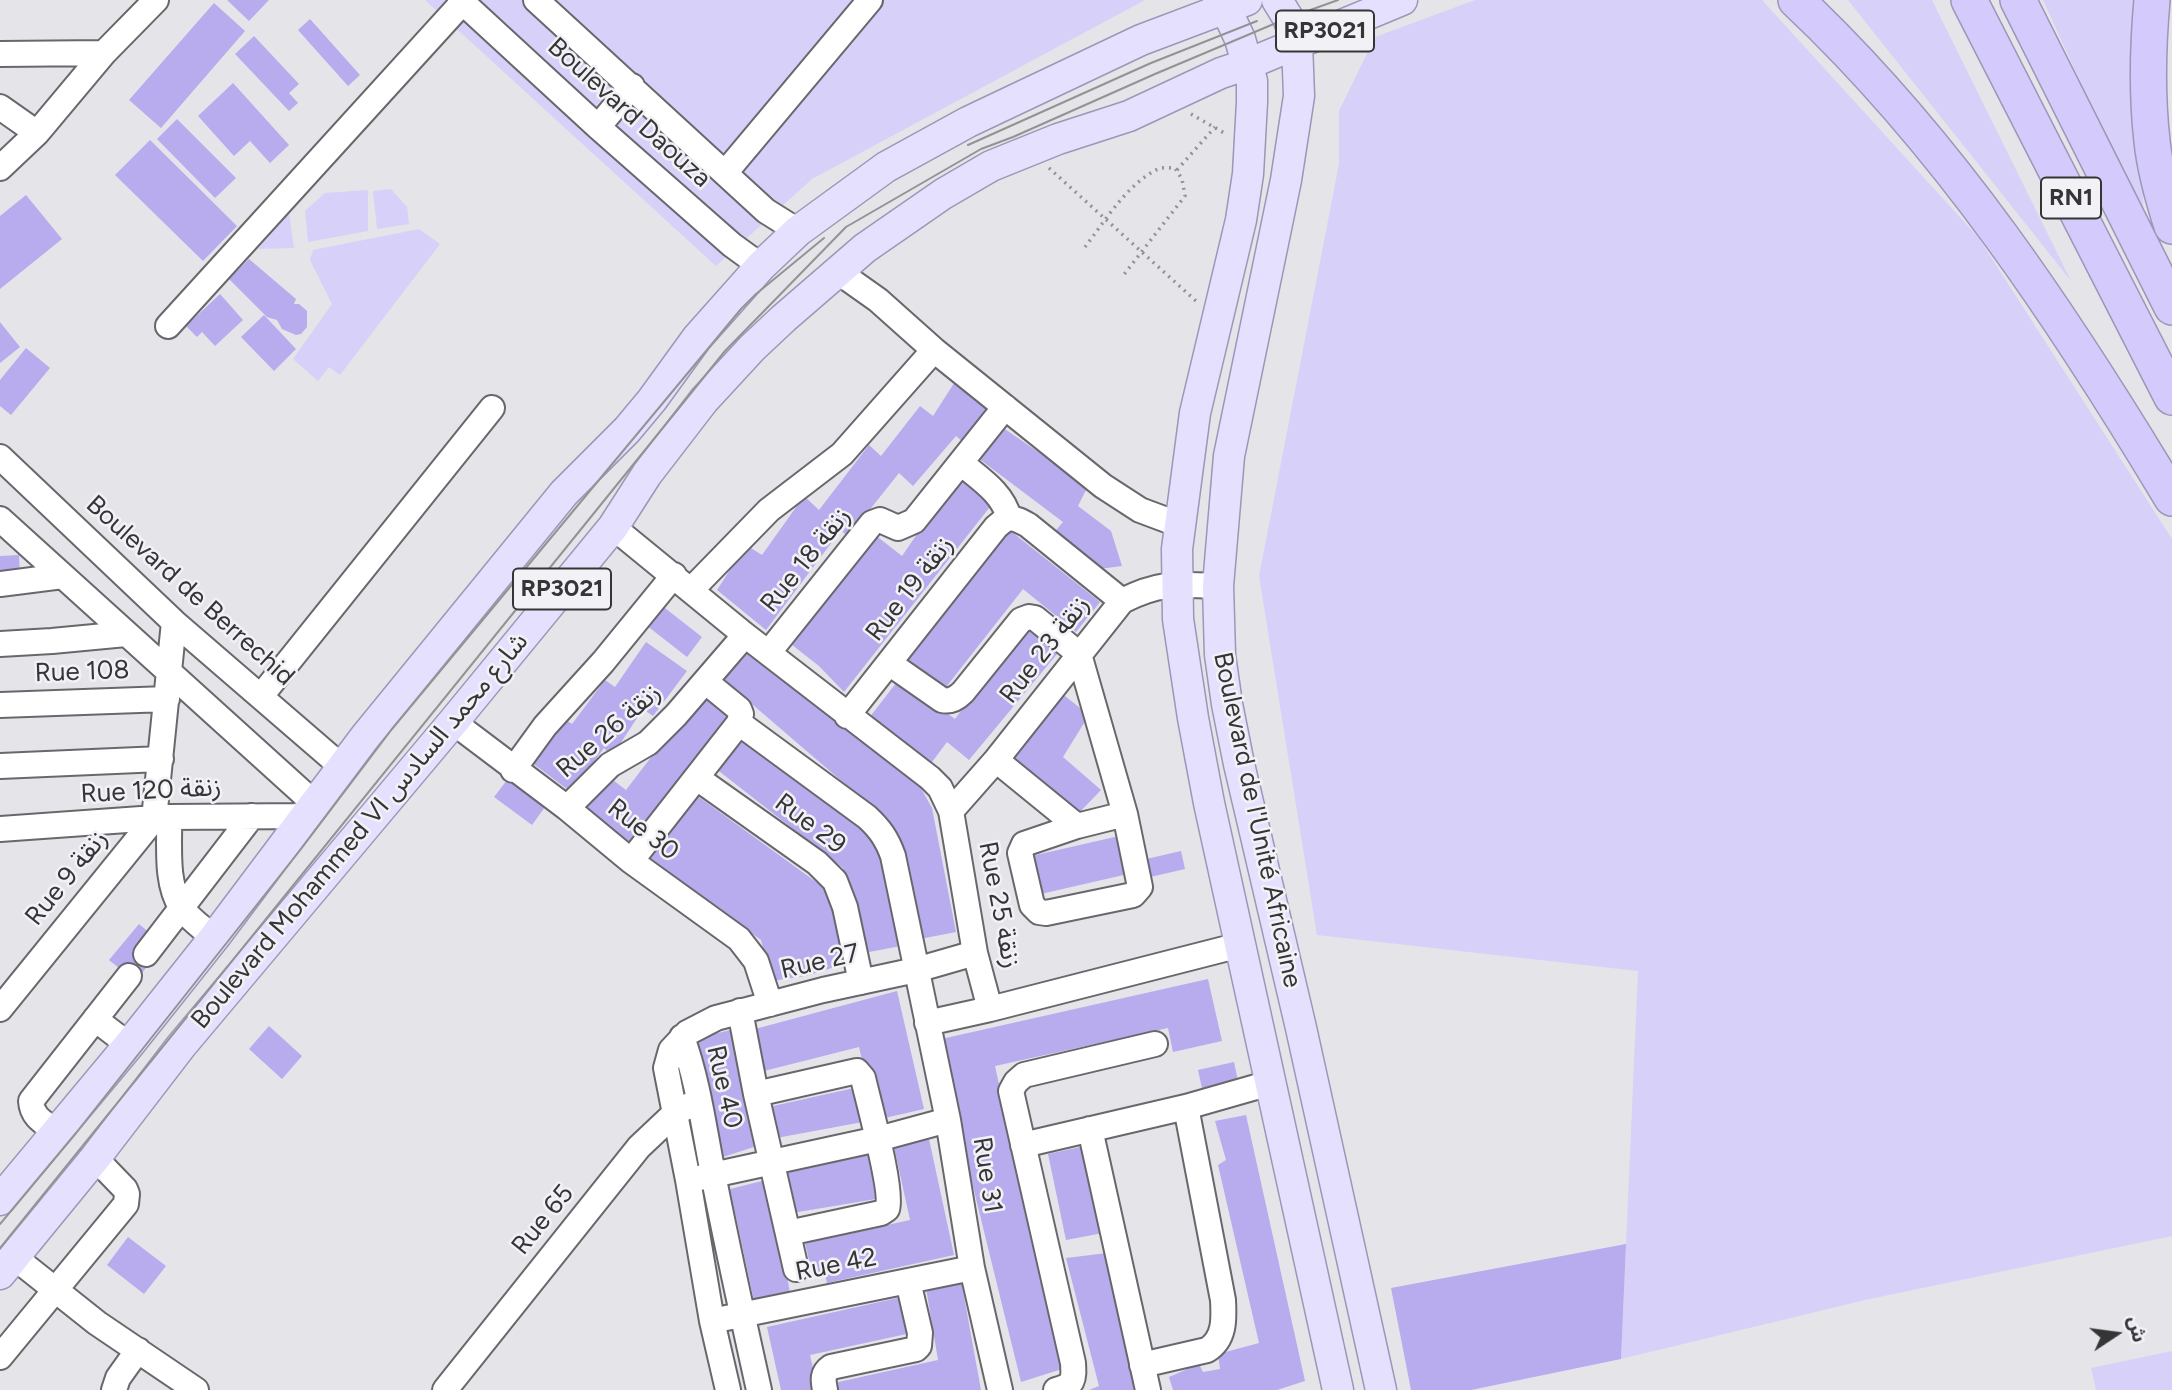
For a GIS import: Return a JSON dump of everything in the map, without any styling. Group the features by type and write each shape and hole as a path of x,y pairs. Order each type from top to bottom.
{"highway":[{"path":"1796,0 1882,88 1979,205 2105,387 2172,498"},
{"name":"RN1","path":"1969,0 2172,397"},
{"name":"RN1","path":"2018,0 2172,307"},
{"path":"2152,0 2149,41 2152,141 2162,195 2172,226"}],"main road":[{"name":"Boulevard de l'Unité Africaine","path":"1277,0 1288,18 1297,43 1299,96 1292,145 1229,456 1218,586 1220,655 1227,704 1381,1390"},
{"name":"Boulevard Mohammed VI شارع محمد السادس","path":"7,1265 95,1158 181,1046 613,527 647,474 704,400 760,341 837,271 865,248 943,194 990,166 1129,116 1221,73 1402,0"},
{"name":"Boulevard de l'Unité Africaine","path":"1230,3 1252,81 1250,145 1241,220 1195,413 1177,550 1178,619 1193,718 1240,945 1338,1390"},
{"name":"Boulevard Mohammed VI شارع محمد السادس","path":"0,1200 129,1045 342,767 564,494 627,430 697,338 761,266 798,231 886,167 968,122 1141,40 1230,3"}],"street":[{"path":"0,168 37,133 103,53 156,0"},
{"name":"Boulevard Daouza","path":"536,0 766,211 798,231"},
{"path":"725,173 870,0"},
{"path":"167,326 461,1"},
{"name":"Boulevard Daouza","path":"461,1 598,127 733,245 761,266"},
{"path":"0,54 103,53"},
{"path":"598,127 632,86"},
{"path":"0,107 37,133"},
{"path":"837,271 878,300 934,350 1103,486 1129,504 1180,524"},
{"path":"513,769 545,726 603,662 682,583 842,453 934,350"},
{"name":"Rue 18 زنقة","path":"769,652 872,523 880,520 898,528 914,521 1005,407"},
{"path":"261,696 492,408"},
{"name":"Boulevard de Berrechid","path":"0,457 174,622 342,767"},
{"path":"961,463 1002,498 1018,522 1122,601"},
{"name":"Rue 19 زنقة","path":"847,716 996,527 1003,520 1018,522"},
{"path":"1,521 170,674 310,810"},
{"path":"613,527 847,716 930,778 940,788 951,811"},
{"path":"0,584 63,576"},
{"name":"Rue 23 زنقة","path":"951,811 996,760 1122,601 1163,585 1218,586"},
{"path":"889,663 946,701 963,692 1025,618 1035,618 1079,654 1125,814 1139,890 1133,895 1039,912 1032,905 1020,853 1024,844 1077,826 1125,814"},
{"path":"174,622 161,760 162,818 174,893 181,908 214,937"},
{"path":"0,644 126,634"},
{"name":"Rue 26 زنقة","path":"567,808 610,765 648,743 706,682 745,635"},
{"path":"631,861 739,723 739,709 706,682"},
{"name":"Rue 108","path":"0,705 167,699"},
{"name":"Rue 30","path":"453,722 567,808 631,861 739,939 756,961 769,1004"},
{"name":"Rue 31","path":"739,723 867,817 885,835 893,856 928,1023 948,1120 972,1268 1000,1390"},
{"path":"0,766 161,760"},
{"path":"996,760 1077,826"},
{"name":"Rue 29","path":"697,778 817,863 835,881 845,907 861,982"},
{"name":"Rue 120 زنقة","path":"0,830 162,818 252,817 310,810"},
{"name":"Rue 25 زنقة","path":"951,811 975,953 990,1009"},
{"path":"146,954 252,817"},
{"name":"Rue 9 زنقة","path":"0,1009 162,818"},
{"path":"928,1023 1240,945"},
{"name":"Rue 27","path":"682,1037 699,1026 740,1011 916,970 975,953"},
{"path":"57,1132 35,1116 32,1101 129,976"},
{"path":"740,1011 796,1269"},
{"path":"95,1019 129,1045"},
{"name":"Rue 40","path":"682,1037 699,1100 759,1390"},
{"name":"Rue 40","path":"682,1037 671,1050 666,1068 712,1321 728,1390"},
{"path":"1056,1390 1070,1384 1074,1374 1073,1363 1011,1091 1020,1077 1155,1044"},
{"path":"756,1094 857,1071 863,1078 878,1139 890,1199 887,1209 881,1213 788,1233"},
{"path":"1023,1145 1186,1107 1270,1083"},
{"name":"Rue 65","path":"445,1390 639,1147 674,1114 699,1100"},
{"path":"1142,1364 1207,1350 1214,1345 1223,1330 1223,1300 1186,1107"},
{"path":"688,1180 878,1139 948,1120"},
{"path":"1090,1129 1149,1390"},
{"path":"0,1357 127,1204 125,1189 95,1158"},
{"path":"7,1265 55,1290 97,1323 196,1390"},
{"name":"Rue 42","path":"712,1321 972,1268"},
{"path":"825,1390 823,1378 831,1367 916,1349 919,1346 920,1333 908,1281"},
{"path":"114,1390 118,1378 138,1350"}],"path":[{"path":"1169,98 1194,116 1250,145"},
{"path":"1177,171 1215,127"},
{"path":"1029,150 1217,320"},
{"path":"1085,247 1127,195 1160,168 1175,168 1182,179 1185,196 1122,277"}],"shaded area":[{"path":"425,0 1145,0 812,179 716,266"},
{"path":"1475,0 1762,0 1978,237 2172,539 2172,1236 1865,1300 1621,1359 1638,971 1317,935 1259,576 1339,164 1339,111 1375,37"},
{"path":"1848,0 1932,0 2071,281"},
{"path":"2043,0 2144,0 2138,57 2144,222"},
{"path":"391,189 407,207 409,224 377,229 373,191"},
{"path":"368,190 368,231 308,242 305,211 325,193"},
{"path":"289,213 294,248 258,249"},
{"path":"419,229 440,244 340,375 329,367 318,381 293,359 332,304 310,260 313,250"},
{"path":"2172,1351 2172,1390 2096,1390 2091,1368"}],"building":[{"path":"227,0 269,0 249,21"},
{"path":"214,3 245,31 161,128 129,100"},
{"path":"310,19 360,75 348,86 298,30"},
{"path":"254,36 299,84 289,93 298,103 289,111 235,54"},
{"path":"233,83 289,145 270,163 250,141 234,156 198,116"},
{"path":"177,119 236,178 215,198 157,139"},
{"path":"150,140 237,226 203,261 115,175"},
{"path":"26,195 62,239 0,289 0,216"},
{"path":"249,259 296,299 294,304 299,304 307,311 307,327 301,334 296,335 282,329 277,320 267,317 229,279"},
{"path":"220,294 243,320 215,346 202,332 197,337 186,326"},
{"path":"264,315 296,349 274,371 241,337"},
{"path":"0,322 20,347 0,363"},
{"path":"26,348 50,368 11,415 0,406 0,380"},
{"path":"958,377 994,404 963,442 956,436 913,486 899,473 848,537 841,530 766,630 717,590 746,545 762,555 804,496 819,510 869,445 881,456 920,406 933,416"},
{"path":"996,423 1088,486 1078,506 1111,531 1122,566 1099,569 1052,535 1063,522 974,455"},
{"path":"961,470 997,498 844,692 819,666 787,641 870,531 902,556"},
{"path":"1007,528 1100,602 1076,632 1023,589 939,696 899,664"},
{"path":"19,555 20,575 0,576 0,556"},
{"path":"661,605 702,637 687,657 646,625"},
{"path":"1025,623 1062,648 969,760 947,742 929,766 869,718 900,678 955,719"},
{"path":"646,642 687,671 653,716 643,709 612,756 604,748 571,792 531,762 563,718 572,724 605,680 615,687"},
{"path":"750,651 914,776 932,808 956,932 920,939 888,821 724,680"},
{"path":"1056,689 1089,715 1063,757 1101,790 1077,815 1009,757"},
{"path":"701,692 730,714 631,843 581,805 605,774 626,790"},
{"path":"741,739 876,836 906,945 869,952 843,868 715,768"},
{"path":"507,780 545,807 532,825 494,797"},
{"path":"692,792 830,892 851,962 806,976 771,981 761,940 649,857"},
{"path":"1119,836 1128,874 1032,896 1023,858"},
{"path":"1181,851 1185,869 1146,878 1142,860"},
{"path":"139,924 151,934 153,960 135,981 109,960"},
{"path":"1208,979 1222,1041 1173,1052 1168,1028 995,1066 1062,1369 1021,1382 937,1040"},
{"path":"897,991 924,1109 876,1120 859,1047 764,1071 755,1029"},
{"path":"269,1026 302,1056 282,1079 249,1049"},
{"path":"735,1029 760,1145 723,1157 692,1039"},
{"path":"1234,1062 1238,1081 1202,1088 1198,1070"},
{"path":"863,1086 868,1121 771,1139 764,1108"},
{"path":"1246,1115 1305,1381 1277,1390 1173,1390 1169,1377 1199,1364 1203,1372 1220,1369 1218,1354 1259,1343 1218,1165 1226,1160 1215,1121"},
{"path":"929,1139 954,1255 827,1283 824,1271 812,1273 805,1243 910,1220 894,1147"},
{"path":"1085,1146 1103,1233 1066,1240 1048,1154"},
{"path":"880,1153 888,1197 792,1213 785,1169"},
{"path":"770,1179 790,1293 754,1301 730,1189"},
{"path":"128,1237 166,1266 144,1294 107,1265"},
{"path":"1626,1244 1621,1359 1471,1390 1411,1390 1391,1288"},
{"path":"1107,1253 1138,1390 1089,1390 1099,1386 1066,1258"},
{"path":"961,1280 981,1390 835,1390 834,1383 938,1360 926,1288"},
{"path":"902,1297 911,1333 810,1355 818,1390 781,1390 767,1327"}],"tram line":[{"path":"0,1248 725,351 846,227 981,149 1288,18 1338,0"},
{"path":"968,145 1151,63 1257,21"},
{"path":"0,1224 76,1133 301,849 392,729 741,309 824,238"}]}
